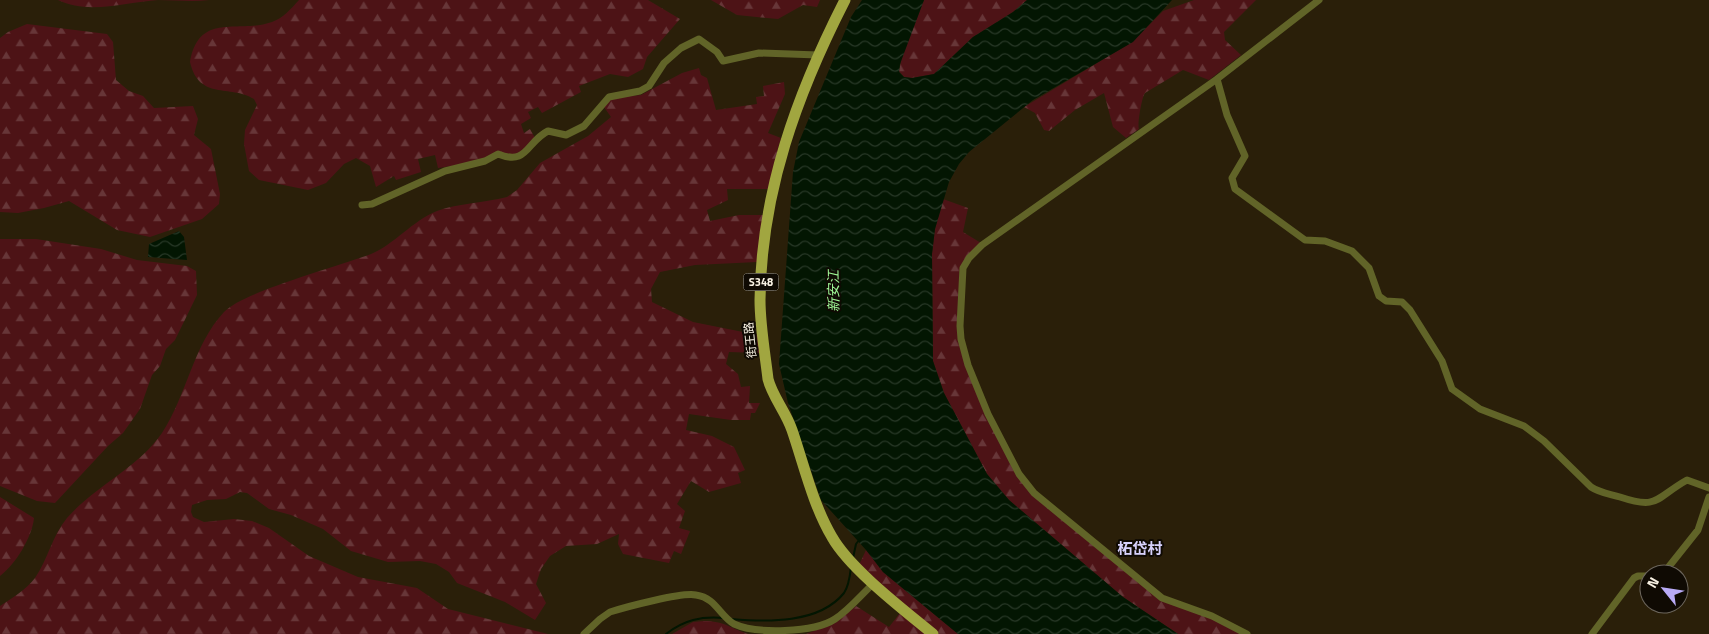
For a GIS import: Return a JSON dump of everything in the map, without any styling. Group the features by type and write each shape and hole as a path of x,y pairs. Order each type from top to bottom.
{"main road":[{"name":"街王路","path":"846,0 818,55 794,111 773,184 760,302 770,386 788,418 827,528 841,551 874,583 933,634"}],"street":[{"path":"1247,634 1212,616 1174,604 1162,598 1029,487 1014,467 988,414 968,365 960,326 962,272 969,258 982,245 1217,78 1319,0"},
{"path":"362,205 372,204 445,171 484,161 498,154 508,159 520,157 538,137 548,131 566,135 584,126 604,100 611,95 640,91 650,86 664,63 681,48 699,39 717,52 724,61 759,53 818,55"},
{"path":"1217,78 1230,123 1245,156 1232,178 1235,189 1305,240 1325,241 1352,251 1369,268 1379,296 1386,301 1402,302 1410,310 1438,354 1448,383 1455,392 1480,409 1524,426 1544,440 1591,487 1599,492 1640,504 1655,502 1687,480 1709,488"},
{"path":"1671,564 1698,530 1709,497"},
{"path":"1592,634 1634,578 1639,576"},
{"path":"584,634 610,612 688,594 702,596 713,601 730,620 744,628 785,631 812,628 834,620 874,583"}],"green space":[{"path":"58,0 158,0 82,7"},
{"path":"158,0 209,0 190,1"},
{"path":"299,0 648,0 680,19 647,57 643,69 628,77 610,74 579,86 581,92 542,113 538,107 528,112 531,118 521,124 524,133 530,129 535,138 519,155 499,153 472,163 438,168 435,155 418,159 421,172 396,180 394,176 376,187 370,166 356,158 344,164 326,183 308,190 259,180 249,171 244,144 245,130 257,105 254,99 235,92 208,87 200,82 194,74 190,62 195,46 202,36 211,30 222,27 259,25 272,22 283,16"},
{"path":"711,0 820,0 817,7 803,5 778,19 737,15"},
{"path":"924,0 1027,0 1013,12 973,37 934,74 912,78 904,77 899,71 902,57"},
{"path":"1194,0 1256,0 1224,32 1225,40 1241,55 1209,80 1183,70 1145,93 1140,111 1139,129 1126,138 1113,127 1104,93 1075,110 1049,131 1044,130 1035,113 1024,107 1132,42 1163,11"},
{"path":"27,24 107,34 113,42 116,80 129,91 143,96 154,108 193,106 198,119 194,135 211,149 220,194 219,204 202,219 150,237 117,230 69,201 18,213 0,212 0,38 8,32"},
{"path":"699,68 701,75 707,78 716,110 757,104 756,97 764,96 763,86 784,82 785,94 768,133 781,138 768,189 727,189 728,200 707,210 710,221 739,215 764,215 757,262 695,265 660,272 651,289 652,302 693,322 758,335 760,353 729,352 726,364 738,374 741,387 750,386 749,403 760,403 755,413 751,413 750,420 731,420 689,414 686,430 712,436 734,447 745,470 738,473 741,483 709,492 691,481 677,504 685,511 679,528 690,531 681,554 674,551 669,563 623,554 618,544 619,534 597,544 566,546 550,556 541,569 536,584 546,603 535,620 505,602 457,583 449,572 436,564 420,561 388,562 351,551 323,529 291,515 269,509 247,493 240,492 226,499 207,500 192,505 191,512 193,517 204,522 234,519 252,521 269,528 309,556 358,577 417,588 448,609 548,634 0,634 0,606 23,590 35,578 67,518 90,496 141,457 162,433 178,403 205,339 213,325 224,312 234,304 270,288 380,250 428,215 437,211 454,206 507,197 517,190 540,163 588,136 611,117 604,107 611,98 641,95 682,73"},
{"path":"943,199 968,208 963,232 981,243 960,269 959,281 964,363 1030,492 1154,595 1206,615 1241,634 1178,634 1123,597 1009,500 987,474 944,393 933,361 932,254 935,229"},
{"path":"0,239 36,239 101,249 137,260 187,266 196,271 197,295 175,340 166,349 160,366 152,375 140,409 123,433 108,446 55,503 37,501 0,486"},
{"path":"0,497 34,518 27,542 12,565 0,576"},
{"path":"866,550 883,572 958,634 939,634 859,565"},
{"path":"856,606 889,627 900,613 926,634 806,634 836,622"},
{"path":"704,621 722,624 748,634 672,634 693,622"}],"water":[{"name":"新安江","path":"862,0 924,0 900,64 899,72 904,77 912,78 934,74 973,37 1013,12 1027,0 1172,0 1133,42 1033,100 969,152 959,164 949,182 935,229 932,254 933,361 944,393 987,474 1009,500 1123,597 1178,634 958,634 883,572 821,500 788,403 779,364 793,172 799,142 851,17"},
{"path":"179,231 184,237 187,260 148,257 149,244"}],"waterway":[{"path":"853,558 856,544 860,539"},
{"path":"731,619 760,621 792,619 821,611 844,593 850,577 851,567"},
{"path":"666,634 679,625 693,620 724,618"}],"district":[{"name":"柘岱村","path":"1140,548"}]}
